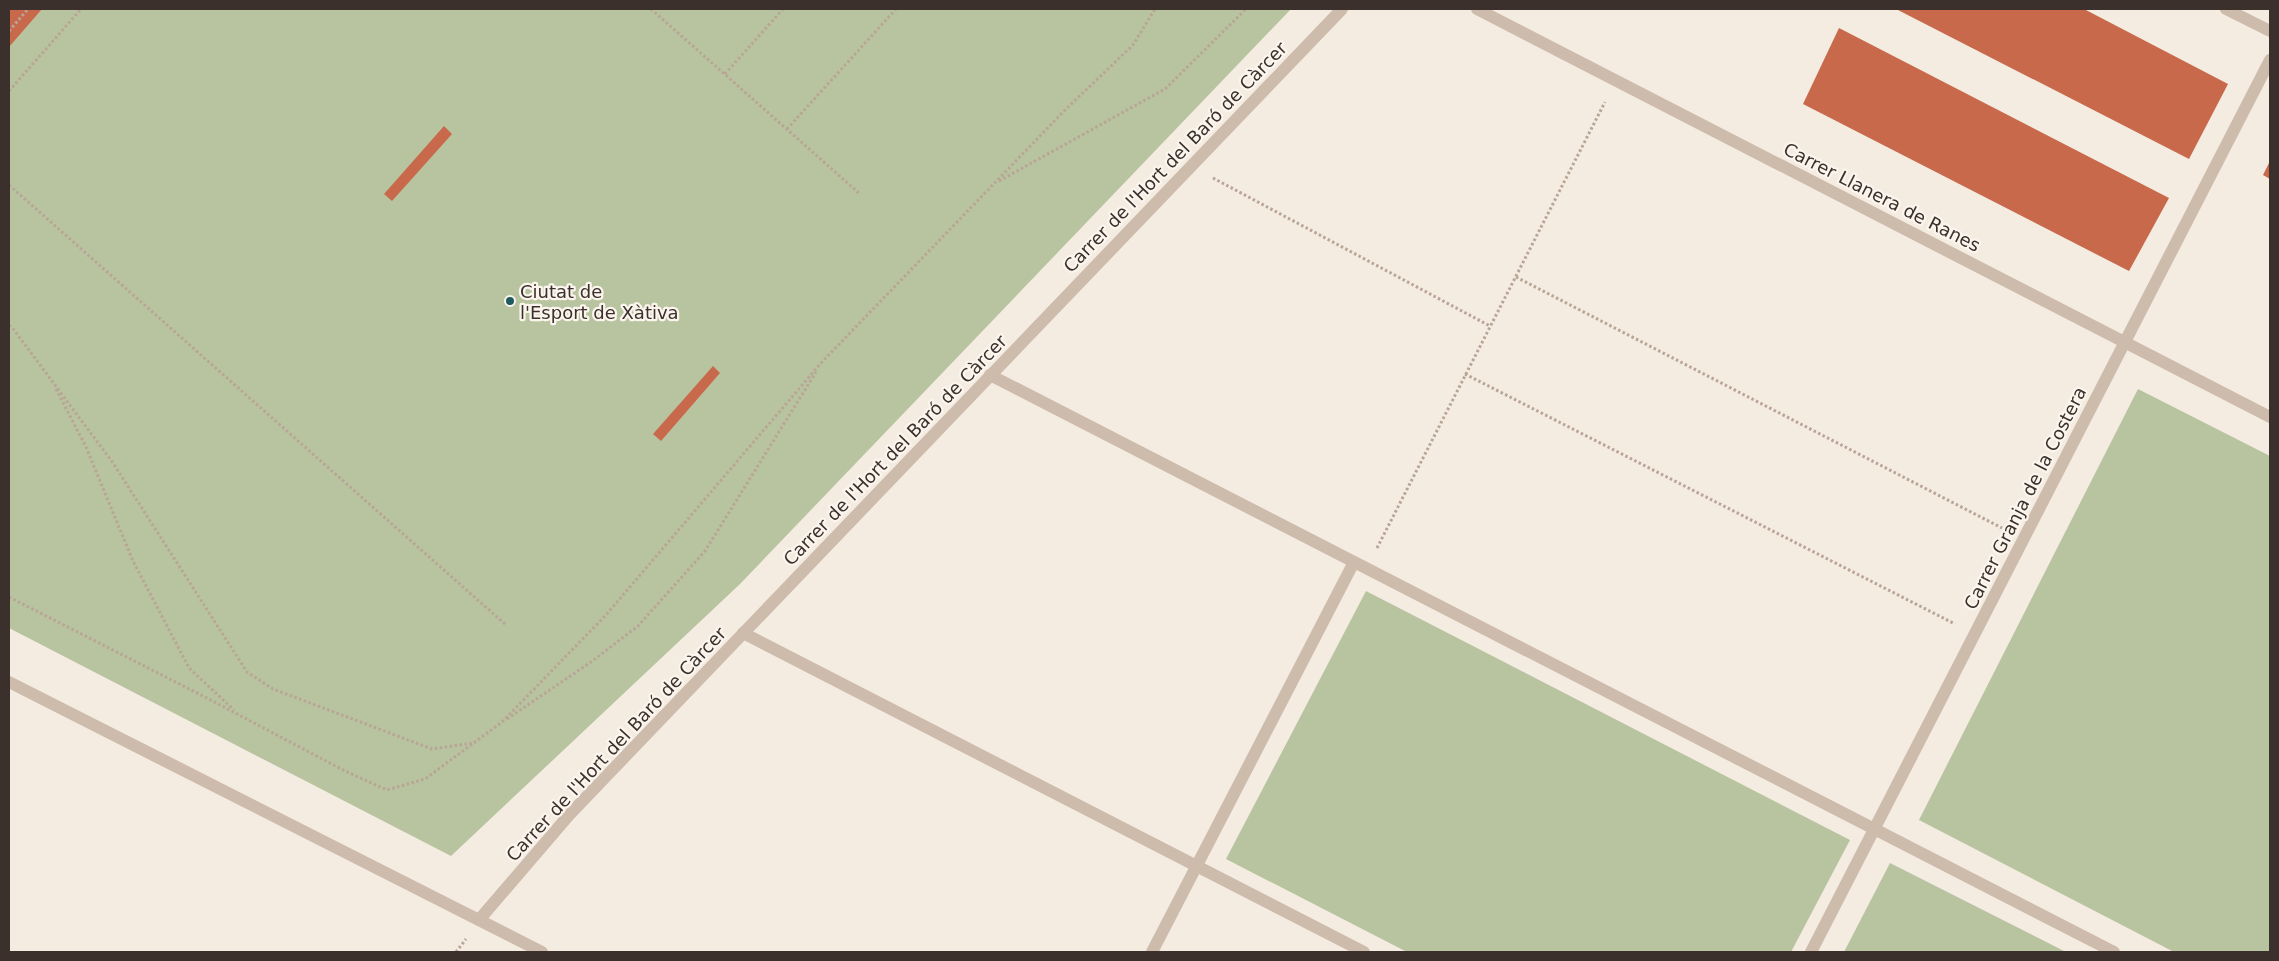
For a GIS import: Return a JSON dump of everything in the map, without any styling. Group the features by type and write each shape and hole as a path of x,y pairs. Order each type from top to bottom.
{"street":[{"name":"Carrer de l'Hort del Baró de Càrcer","path":"479,920 569,815 1342,9"},
{"name":"Carrer Llanera de Ranes","path":"1477,9 2270,417"},
{"path":"2226,9 2270,31"},
{"name":"Carrer Granja de la Costera","path":"1811,952 2270,60"},
{"path":"990,375 2114,952"},
{"path":"1152,952 1354,562"},
{"path":"743,633 1364,952"},
{"path":"9,682 542,952"}],"path":[{"path":"9,31 28,9"},
{"path":"9,91 81,9"},
{"path":"652,9 860,194"},
{"path":"725,74 783,9"},
{"path":"787,129 896,9"},
{"path":"502,722 606,615 821,363 1066,109 1133,45 1155,9"},
{"path":"996,182 1165,89 1246,9"},
{"path":"1366,568 1616,80"},
{"path":"1190,167 1490,326"},
{"path":"9,185 506,626"},
{"path":"1516,277 2024,539"},
{"path":"9,325 113,463 247,672 273,689 432,749 474,743"},
{"path":"9,597 346,771 387,790 425,780 502,722 591,662 638,626 705,551 821,363"},
{"path":"1465,374 1974,634"},
{"path":"51,379 86,448 133,561 189,668 238,714"}],"green space":[{"name":"Ciutat de l'Esport de Xàtiva","path":"9,9 1291,9 740,584 451,856 9,628"},
{"path":"2138,389 2270,456 2270,952 2174,952 1919,820"},
{"path":"1366,591 1850,840 1791,952 1407,952 1226,859"},
{"path":"1890,863 2066,952 1844,952"}],"building":[{"path":"9,9 42,9 9,47"},
{"path":"1896,9 2084,9 2228,84 2189,159"},
{"path":"1839,28 2169,198 2129,271 1803,104"},
{"path":"444,126 452,134 392,201 384,194"},
{"path":"2270,161 2270,179 2263,175"},
{"path":"713,366 720,373 661,441 653,434"}],"place":[{"name":"Ciutat de l'Esport de Xàtiva","path":"510,301"}]}
